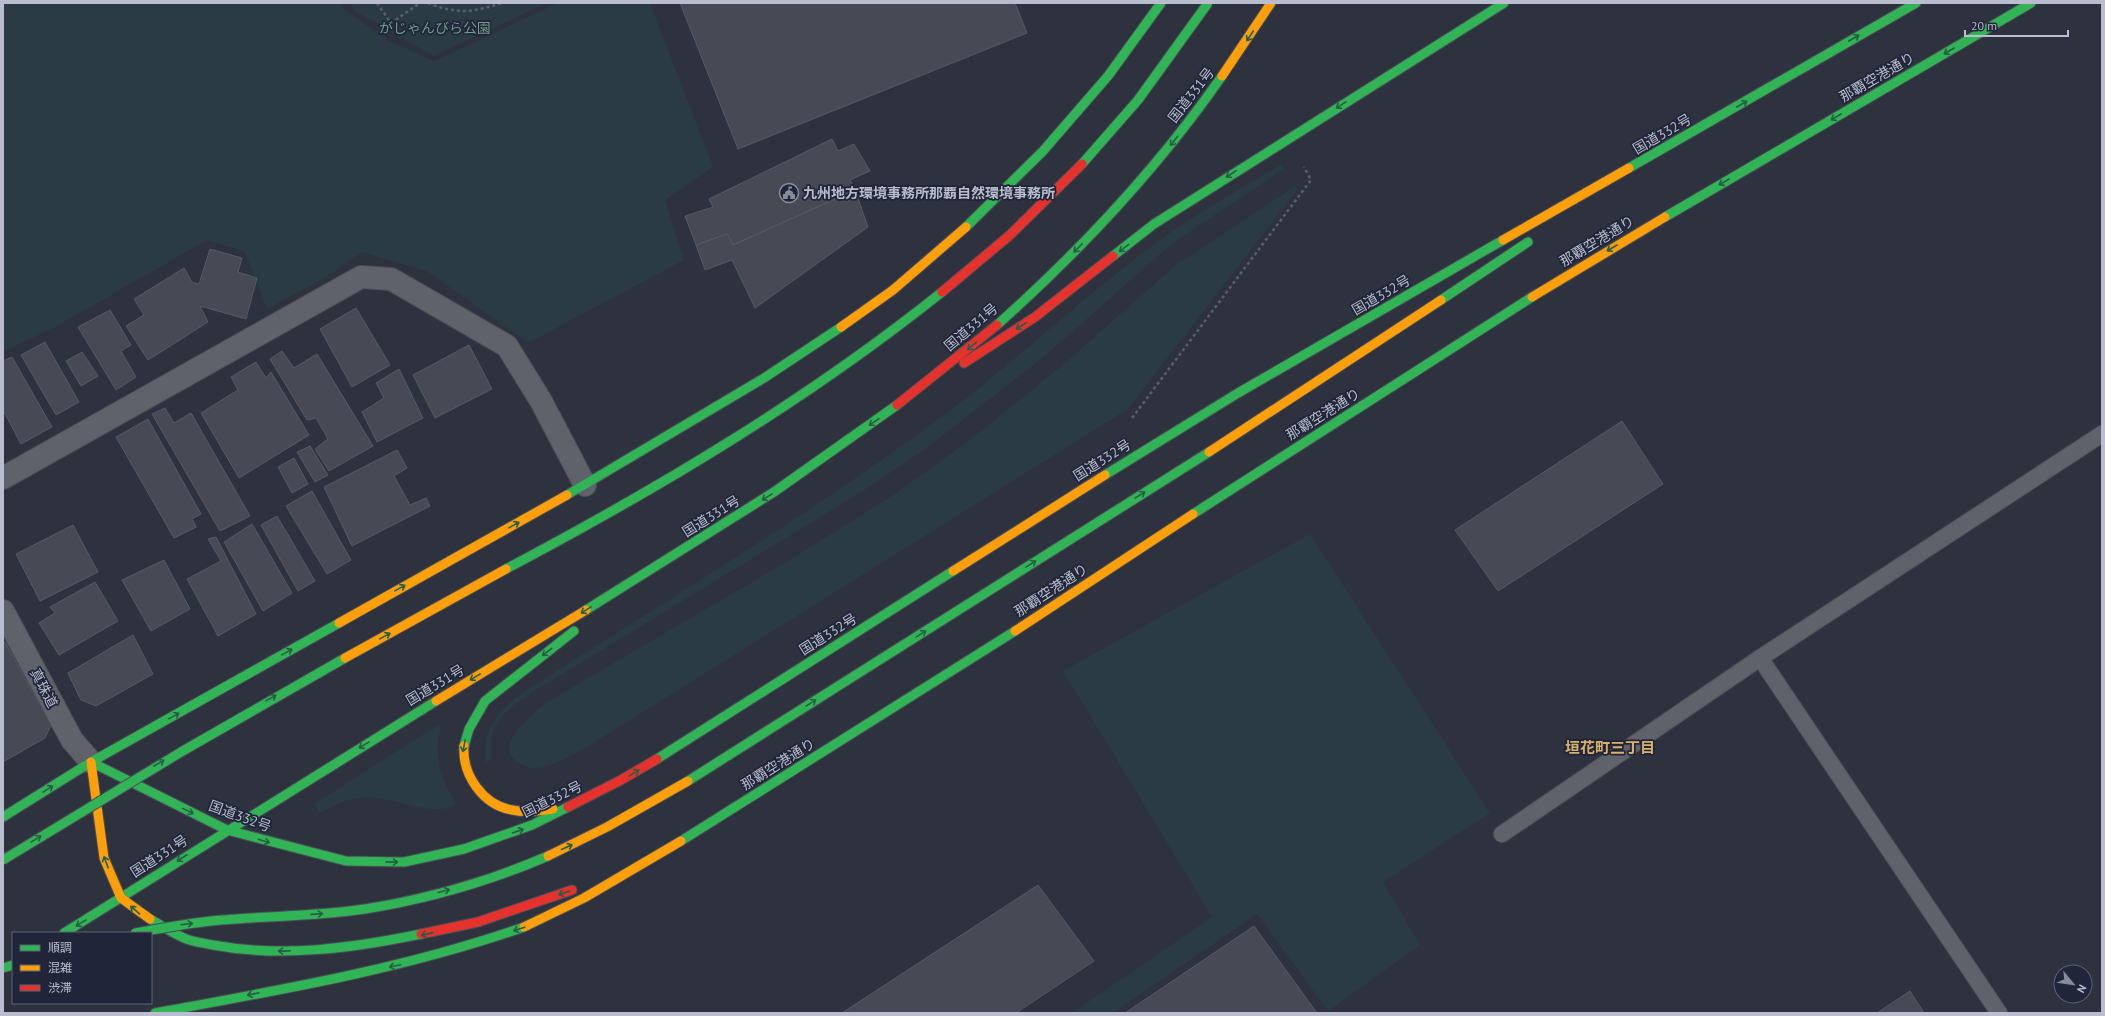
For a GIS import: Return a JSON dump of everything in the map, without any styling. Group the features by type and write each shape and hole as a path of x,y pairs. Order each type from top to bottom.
{"main road":[{"path":"3,817 91,762 624,463 764,378 893,290 971,223 1043,151 1108,76 1161,3"},
{"path":"3,860 111,791 240,716 633,500 793,401 865,351 927,305 992,251 1059,189 1111,134 1162,68 1208,3"},
{"name":"国道331号","path":"66,932 227,830 656,568 784,486 906,400 1043,284 1100,226 1160,158 1224,77 1271,3"},
{"path":"906,400 1035,317 1154,224 1504,3"},
{"path":"1708,124 1916,3"},
{"name":"那覇空港通り","path":"641,866 985,651 1269,464 1579,267 2031,3"},
{"name":"国道332号","path":"1588,203 1708,124"},
{"name":"国道332号","path":"91,762 227,830 346,861 404,862 464,849 532,825 622,780 670,751 1087,486 1238,392 1708,124"},
{"path":"140,932 170,926 220,920 338,912 385,905 443,892 499,875 582,840 620,820 778,724 1256,422 1535,238"},
{"path":"570,806 524,812 501,808 483,795 466,771 462,749 471,724 485,701 656,568"},
{"path":"91,762 104,858 121,898 140,914 185,939 230,948 269,951 312,950 367,945 471,924 641,866"},
{"path":"155,1013 418,961 526,926 641,866"}],"street":[{"path":"3,478 361,277 391,279 507,346 541,401 585,485"},
{"name":"真珠道","path":"3,611 72,740 91,762"}],"lane":[{"path":"1502,834 1760,658 2102,434"},
{"path":"1760,658 1999,1013"}],"path":[{"path":"377,3 391,23 420,3"},
{"path":"428,3 444,10 468,12 501,3"},
{"path":"1132,418 1311,180 1304,167"}],"green space":[{"path":"3,3 340,3 342,8 389,41 434,61 558,3 650,3 713,167 665,200 684,260 528,343 427,271 362,252 325,278 267,309 245,252 207,240 57,326 3,352"},
{"name":"がじゃんびら公園","path":"351,3 546,3 434,56 355,11"},
{"path":"1281,165 1284,169 1186,234 1160,254 1045,356 924,450 863,491 520,700 511,707 497,723 491,739 491,760 486,763 485,751 488,732 503,709 519,695 738,556 846,484 952,409 1146,250 1241,188"},
{"path":"1296,186 1298,189 1128,409 587,747 545,767 532,768 515,760 510,753 512,738 525,722 544,704 788,561 892,496 971,439 1057,370 1176,265"},
{"path":"1310,534 1490,813 1383,882 1420,945 1328,1011 1257,914 1113,1013 1072,1013 1212,917 1063,671"},
{"path":"438,725 441,728 438,757 442,776 455,801 454,806 443,809 431,809 369,797 352,799 320,813 314,804"}],"building":[{"path":"680,3 1015,3 1027,33 738,149"},
{"path":"832,139 838,151 854,144 870,171 850,180 855,190 733,245 727,234 696,245 685,216 713,207 709,199"},
{"path":"855,190 868,227 755,308 732,260 705,270 696,245 727,234 733,245"},
{"path":"210,249 242,258 238,272 257,278 246,319 200,306 208,322 148,360 126,326 144,315 134,299 184,268 192,282 199,284"},
{"path":"356,308 390,365 352,387 320,329"},
{"path":"110,310 131,345 121,351 136,377 116,390 78,327"},
{"path":"45,342 79,402 56,415 21,355"},
{"path":"469,345 492,389 435,418 413,375"},
{"path":"282,351 294,368 317,354 373,446 329,471 315,449 328,439 316,418 307,420 270,359"},
{"path":"82,352 98,376 81,386 66,361"},
{"path":"12,357 52,427 21,444 3,410 3,361"},
{"path":"256,362 266,378 271,372 309,435 239,478 201,413 238,390 231,377"},
{"path":"399,369 423,418 377,442 362,412 384,398 376,383"},
{"path":"165,408 174,423 191,413 250,516 220,531 152,414"},
{"path":"148,419 201,514 192,519 196,527 174,538 116,437"},
{"path":"1622,421 1663,484 1498,591 1455,530"},
{"path":"310,446 328,475 315,482 297,452"},
{"path":"397,450 407,468 394,476 410,505 426,498 430,506 352,546 324,487"},
{"path":"294,458 308,484 292,493 278,467"},
{"path":"312,491 351,560 327,574 286,506"},
{"path":"277,516 315,581 298,591 261,525"},
{"path":"252,524 292,593 263,611 224,542"},
{"path":"73,525 98,572 40,601 16,554"},
{"path":"216,537 256,614 218,636 187,579 221,561 208,539"},
{"path":"164,560 190,609 151,631 122,580"},
{"path":"95,582 118,621 59,655 39,623 55,613 50,607"},
{"path":"133,635 153,674 96,706 81,700 68,673"},
{"path":"5,642 51,725 45,738 3,762 3,643"},
{"path":"1038,885 1094,961 1016,1013 842,1013"},
{"path":"1254,926 1317,1013 1125,1013"},
{"path":"1910,991 1924,1013 1877,1013"}],"traffic: fast":[{"path":"966,227 1043,151 1108,76 1161,3"},
{"path":"1082,164 1138,100 1208,3"},
{"path":"1113,256 1154,224 1504,3"},
{"path":"1629,168 1916,3"},
{"path":"1665,217 2031,3"},
{"path":"997,325 1059,267 1117,207 1172,143 1222,76"},
{"path":"1105,475 1238,393 1503,240"},
{"path":"1441,300 1528,242"},
{"path":"506,569 620,507 731,441 785,406 891,332 942,292"},
{"path":"1193,514 1532,297"},
{"path":"567,495 764,378 841,327"},
{"path":"586,610 774,492 897,405"},
{"path":"778,724 1209,452"},
{"path":"657,759 953,571"},
{"path":"3,817 91,762 339,623"},
{"path":"464,746 469,729 485,701 574,631"},
{"path":"681,841 1015,631"},
{"path":"3,860 181,752 345,658"},
{"path":"66,932 436,701"},
{"path":"688,781 778,724"},
{"path":"91,762 227,830 346,861 404,862 464,849 532,825 568,807"},
{"path":"140,932 211,921 329,913 388,905 481,881 548,856"},
{"path":"150,919 175,934 191,940 239,949 265,951 317,950 421,934"},
{"path":"155,1013 295,987 387,967 479,942 524,927"},
{"path":"3,968 12,965"}],"traffic: slow":[{"path":"1222,76 1271,3"},
{"path":"1503,240 1629,168"},
{"path":"1532,297 1665,217"},
{"path":"841,327 893,290 966,227"},
{"path":"1209,452 1441,300"},
{"path":"953,571 1105,475"},
{"path":"339,623 567,495"},
{"path":"1015,631 1193,514"},
{"path":"345,658 506,569"},
{"path":"436,701 586,610"},
{"path":"464,746 464,757 471,778 476,787 492,802 502,807 517,811 553,809"},
{"path":"91,762 104,858 121,898 150,919"},
{"path":"548,856 607,827 688,781"},
{"path":"524,927 584,898 681,841"}],"traffic: jam":[{"path":"942,292 1010,235 1082,164"},
{"path":"964,363 1035,317 1113,256"},
{"path":"897,405 997,325"},
{"path":"568,807 621,780 657,759"},
{"path":"421,934 478,922 572,890"}],"place":[{"name":"九州地方環境事務所那覇自然環境事務所","path":"789,193"}],"district":[{"name":"垣花町三丁目","path":"1610,747"}]}
